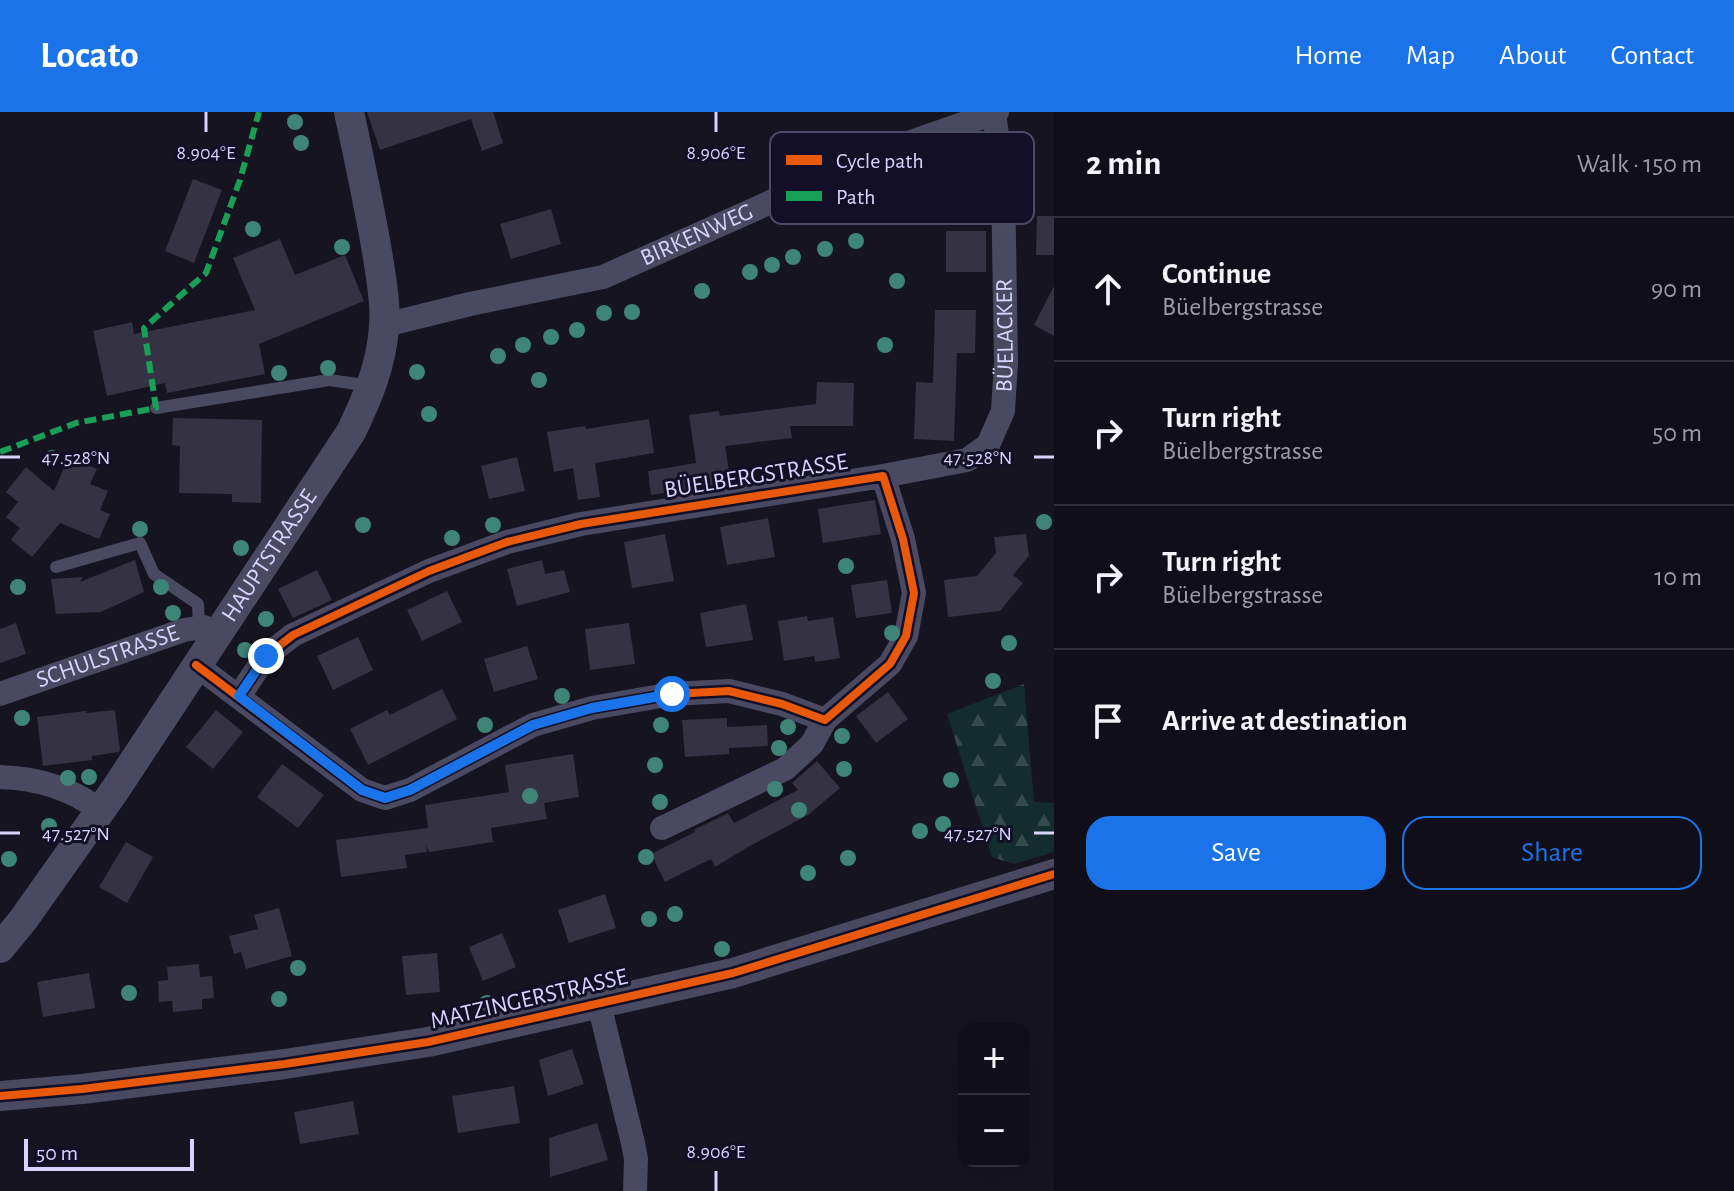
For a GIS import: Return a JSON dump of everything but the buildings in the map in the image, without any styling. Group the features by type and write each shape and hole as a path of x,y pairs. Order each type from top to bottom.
{"street":[{"name":"HAUPTSTRASSE","path":"0,948 100,810 196,665 208,630 351,432 371,386 385,325 383,294 349,112"},
{"name":"BIRKENWEG","path":"939,132 996,112"},
{"name":"BÜELACKER","path":"996,112 998,132"},
{"name":"BIRKENWEG","path":"385,325 603,277 770,202"},
{"name":"BÜELACKER","path":"883,476 967,460 988,445 1003,411 1006,363 1004,224"},
{"name":"BÜELBERGSTRASSE","path":"239,696 266,656 293,635 429,571 507,542 581,524 883,476 903,539 914,593 906,636 890,664 825,720 812,744 785,769 662,828"},
{"name":"SCHULSTRASSE","path":"0,694 184,630 208,630"},
{"path":"196,665 362,790 385,798 410,790 533,725 592,708 672,694 729,691 782,704 825,720"},
{"path":"0,777 44,782 75,793 100,810"},
{"name":"MATZINGERSTRASSE","path":"0,1096 253,1068 428,1042 733,973 1054,874"},
{"path":"599,1004 633,1143 635,1191"}],"lane":[{"path":"156,408 329,380 371,386"},
{"path":"56,567 140,543 154,574 198,604 208,630"}],"green space":[{"path":"1024,684 1034,802 1054,803 1054,852 1014,864 992,857 947,714"}],"marked path":[{"path":"0,452 76,423 156,408 144,328 206,273 240,180 259,112"}],"cycle path":[{"path":"196,665 362,790 385,798 410,790 533,725 592,708 672,694 729,691 782,704 825,720 890,664 906,636 914,593 903,539 883,476 581,524 507,542 429,571 293,635 266,656 239,696"},
{"path":"0,1096 285,1064 428,1042 733,973 1054,874"}],"route":[{"path":"266,656 239,696 362,790 385,798 410,790 533,725 592,708 672,694"}]}
